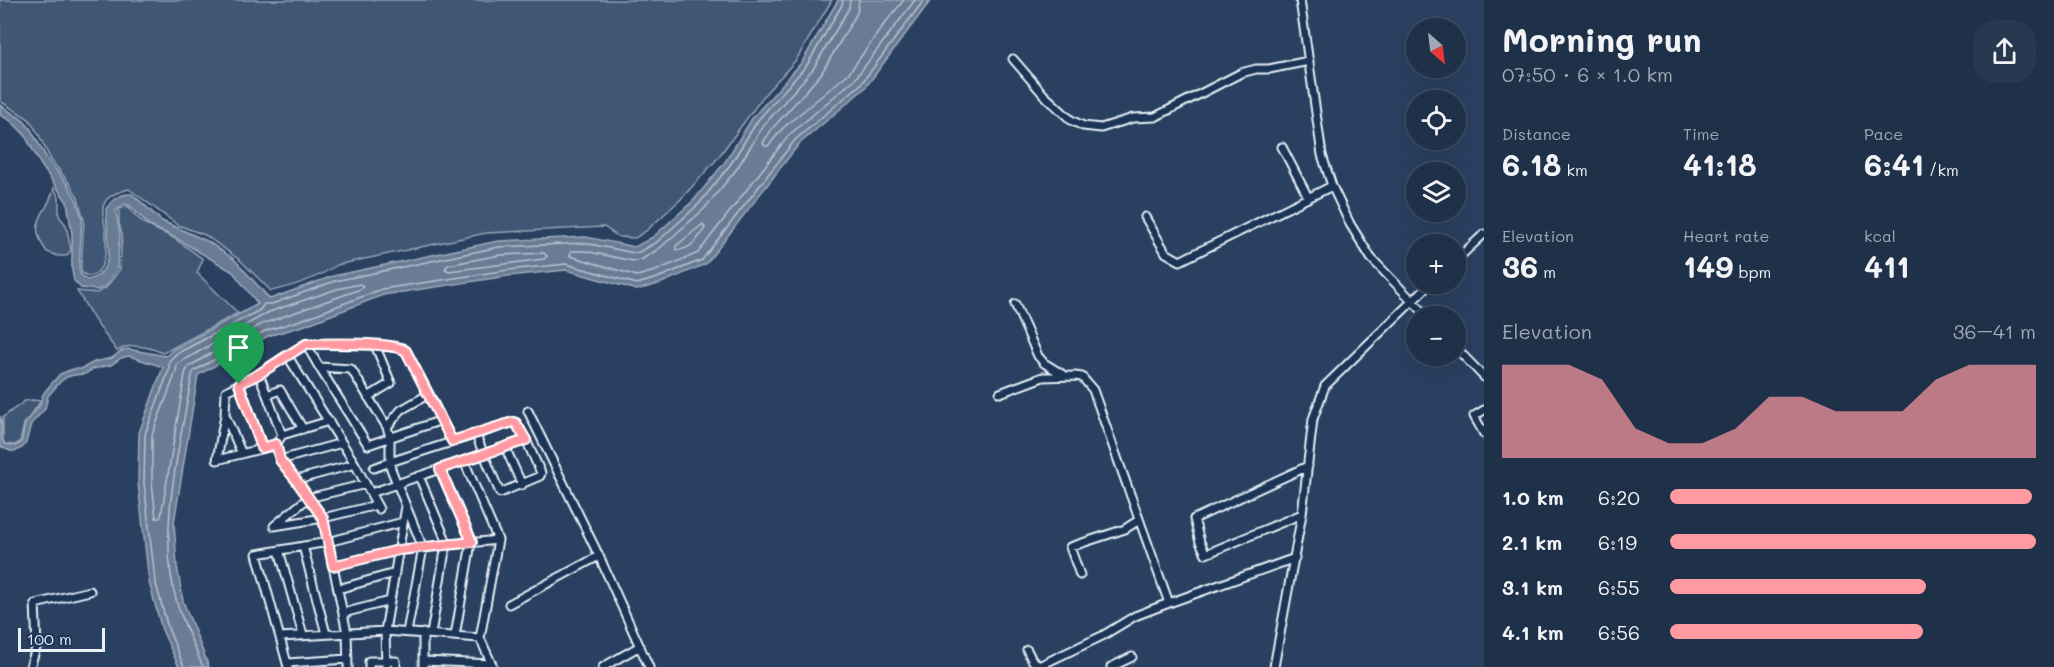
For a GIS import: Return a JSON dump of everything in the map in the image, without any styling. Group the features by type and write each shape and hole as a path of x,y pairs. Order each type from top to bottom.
{"street":[{"path":"1300,0 1322,155 1332,186 1350,224 1371,258 1417,306"},
{"path":"1013,59 1044,95 1071,120 1083,126 1101,128 1133,118 1155,117 1241,73 1309,61"},
{"path":"1282,147 1308,197"},
{"path":"1145,217 1166,253 1180,261 1332,186"},
{"path":"1466,251 1484,234"},
{"path":"1274,667 1302,514 1313,419 1325,386 1418,294"},
{"path":"1015,304 1038,356 1044,363 1065,376"},
{"path":"306,344 367,444 442,420"},
{"path":"329,421 282,435 276,444 218,460 226,391 259,374 306,344 375,345 402,348 406,351 452,441"},
{"path":"368,397 391,383 375,345"},
{"path":"287,355 355,464 371,493 378,507 274,526 309,498 366,484"},
{"path":"1466,358 1484,377"},
{"path":"319,367 351,369 387,427 390,437 390,462 423,548 407,632"},
{"path":"259,374 282,435"},
{"path":"1000,393 1043,377 1065,376 1082,377 1093,390 1169,603"},
{"path":"239,384 262,448"},
{"path":"267,395 280,390 303,429"},
{"path":"387,427 401,410 429,394"},
{"path":"1484,410 1474,416 1484,434"},
{"path":"528,411 599,556 649,667"},
{"path":"225,415 242,454"},
{"path":"374,468 475,433 513,422 516,423 526,440 541,473 540,476 500,494 475,433"},
{"path":"371,493 526,440"},
{"path":"280,460 342,443"},
{"path":"276,444 280,460 323,518 328,542 333,566 338,589 347,633 348,663 287,665 257,554 328,542 403,522"},
{"path":"505,447 522,485"},
{"path":"423,633 423,664 493,666 480,638 498,540 464,461"},
{"path":"296,480 355,464"},
{"path":"1302,514 1206,554 1194,519 1308,466"},
{"path":"440,469 471,542 455,636"},
{"path":"419,476 447,545 431,634"},
{"path":"386,664 385,631 406,505"},
{"path":"1080,575 1070,547 1125,529 1139,520"},
{"path":"333,566 399,550 498,540"},
{"path":"303,546 326,634"},
{"path":"279,550 303,636"},
{"path":"509,604 599,556"},
{"path":"1027,650 1032,660 1039,666 1102,636 1135,616 1295,558"},
{"path":"338,589 395,573"},
{"path":"30,667 37,645 35,604 90,591"},
{"path":"343,613 390,601"},
{"path":"280,637 385,631 480,638"},
{"path":"603,667 640,646"},
{"path":"1111,667 1132,657"},
{"path":"369,667 369,661 386,664 396,661 396,667"}],"shaded area":[{"path":"0,0 832,0 796,60 765,94 717,159 681,199 635,238 619,237 604,227 486,233 337,265 305,281 271,291 240,260 205,235 178,225 129,189 113,195 105,203 103,207 106,238 104,259 99,270 93,275 82,273 84,220 78,198 51,160 29,119 0,101"},
{"path":"54,188 59,198 59,216 66,225 71,250 67,256 47,252 38,233 40,219"},
{"path":"128,206 144,223 175,239 203,259 197,273 238,313 163,353 146,347 134,346 117,351 77,291 97,293 106,288 120,269 122,235 119,209"},
{"path":"25,401 41,401 24,424 20,442 15,445 5,444 3,417"}],"water":[{"path":"838,0 931,0 865,88 799,144 706,264 659,284 637,290 566,270 508,276 383,295 303,326 268,336 198,375 174,523 177,566 183,601 209,667 179,667 162,630 149,582 138,483 139,433 163,367 129,356 85,374 67,377 48,396 45,409 31,424 26,443 22,448 10,451 0,446 0,416 4,444 15,446 21,443 25,424 40,405 46,390 60,374 112,358 128,349 166,356 172,350 258,304 233,272 174,237 150,226 129,205 125,204 116,211 120,235 117,269 105,287 98,290 81,288 74,281 72,271 72,234 67,202 41,165 24,134 11,121 0,115 0,105 23,120 30,128 48,160 68,185 77,201 82,218 79,268 81,275 87,280 97,276 107,261 106,209 117,197 132,194 162,221 207,241 234,259 270,299 333,276 498,241 586,237 635,247 653,237 694,200 725,162 753,117 802,62"}],"route":[{"path":"306,344 375,345 402,348 406,351 452,441 513,422 516,423 526,440 440,469 472,542 399,550 333,566 323,518 280,460 276,444 262,448 239,384 306,344"}]}
